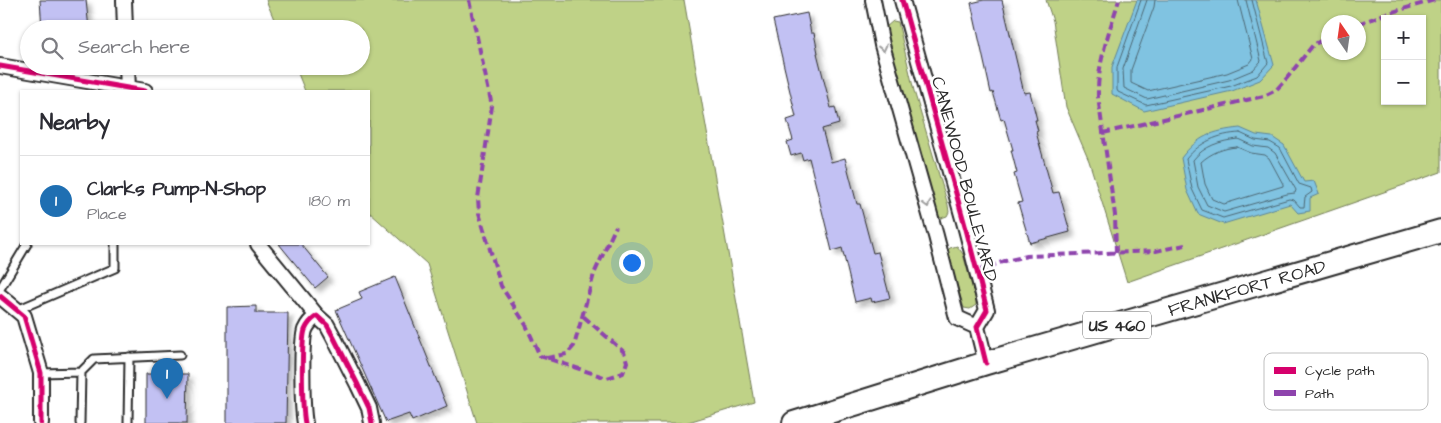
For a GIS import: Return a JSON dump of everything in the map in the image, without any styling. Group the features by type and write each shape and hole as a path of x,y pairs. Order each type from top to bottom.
{"main road":[{"name":"FRANKFORT ROAD","path":"794,423 986,363 1441,231"}],"street":[{"path":"124,0 125,20"},
{"path":"873,0 882,45 934,226 957,318 976,327 986,363"},
{"name":"CANEWOOD BOULEVARD","path":"902,0 987,310 976,327"},
{"path":"0,66 20,70"},
{"path":"50,75 136,90"},
{"path":"127,75 128,89"},
{"path":"259,245 330,330 369,408 372,423"},
{"path":"0,296 24,316 41,373 41,423"},
{"path":"305,423 304,332 309,322 317,316"}],"lane":[{"path":"0,289 27,245"},
{"path":"17,310 115,268 115,245"},
{"path":"41,373 80,372 94,359 180,355"},
{"path":"128,423 129,357"},
{"path":"80,372 80,423"}],"green space":[{"path":"266,0 684,0 754,402 685,423 477,423 427,264 370,213 370,90 305,90 299,75 370,75 370,20 274,20"},
{"path":"1046,0 1441,0 1441,172 1127,282 1089,161 1066,107 1053,21"},
{"path":"893,21 898,22 914,91 948,205 949,212 947,216 941,218 937,215 886,34 886,27"},
{"path":"957,246 963,254 976,301 976,305 970,309 964,308 947,254 950,248"}],"water":[{"path":"1137,0 1256,0 1274,65 1260,80 1232,91 1144,111 1112,94 1112,67"},
{"path":"1240,128 1256,135 1272,137 1284,145 1304,182 1314,181 1319,194 1310,198 1310,211 1298,213 1290,204 1223,224 1198,214 1187,190 1181,158 1193,144 1206,136"}],"building":[{"path":"40,0 86,0 88,20 41,20"},
{"path":"984,0 1002,0 1024,93 1030,92 1037,120 1035,120 1038,131 1036,132 1053,193 1059,192 1070,232 1030,243 1018,203 1022,202 1014,174 1017,173 1011,150 1013,150 1004,119 1001,120 993,92 991,93 971,3"},
{"path":"807,13 811,33 814,33 831,108 835,107 839,124 822,129 831,162 845,158 873,253 878,252 890,298 872,302 871,298 855,302 842,248 832,251 809,158 803,160 801,153 791,156 787,142 793,140 787,120 796,117 773,20"},
{"path":"280,245 302,245 328,277 315,288"},
{"path":"395,277 447,406 412,421 409,414 386,422 336,310 362,299 359,292"},
{"path":"256,306 256,313 288,313 286,423 227,423 227,307"},
{"path":"146,374 188,374 187,423 146,423"}],"marked path":[{"path":"469,0 492,106 478,198 479,213 501,286 526,325 540,356 607,378 623,373 627,362 624,352 583,316"},
{"path":"1116,253 1115,215 1098,97 1098,85 1099,72 1119,0"},
{"path":"1366,21 1435,0"},
{"path":"1103,133 1264,96 1276,90 1313,45 1321,41"},
{"path":"547,358 567,354 574,346 594,274 616,226"},
{"path":"977,271 1005,261 1027,256 1156,251 1185,245"}],"cycle path":[{"path":"902,0 987,310 977,327 986,363"},
{"path":"0,66 20,69"},
{"path":"52,75 139,90"},
{"path":"0,296 24,316 41,373 41,423"},
{"path":"305,423 302,376 304,337 307,325 317,316 327,325 333,336 369,408 372,423"}],"place":[{"name":"Clarks Pump-N-Shop","path":"167,399"}]}
